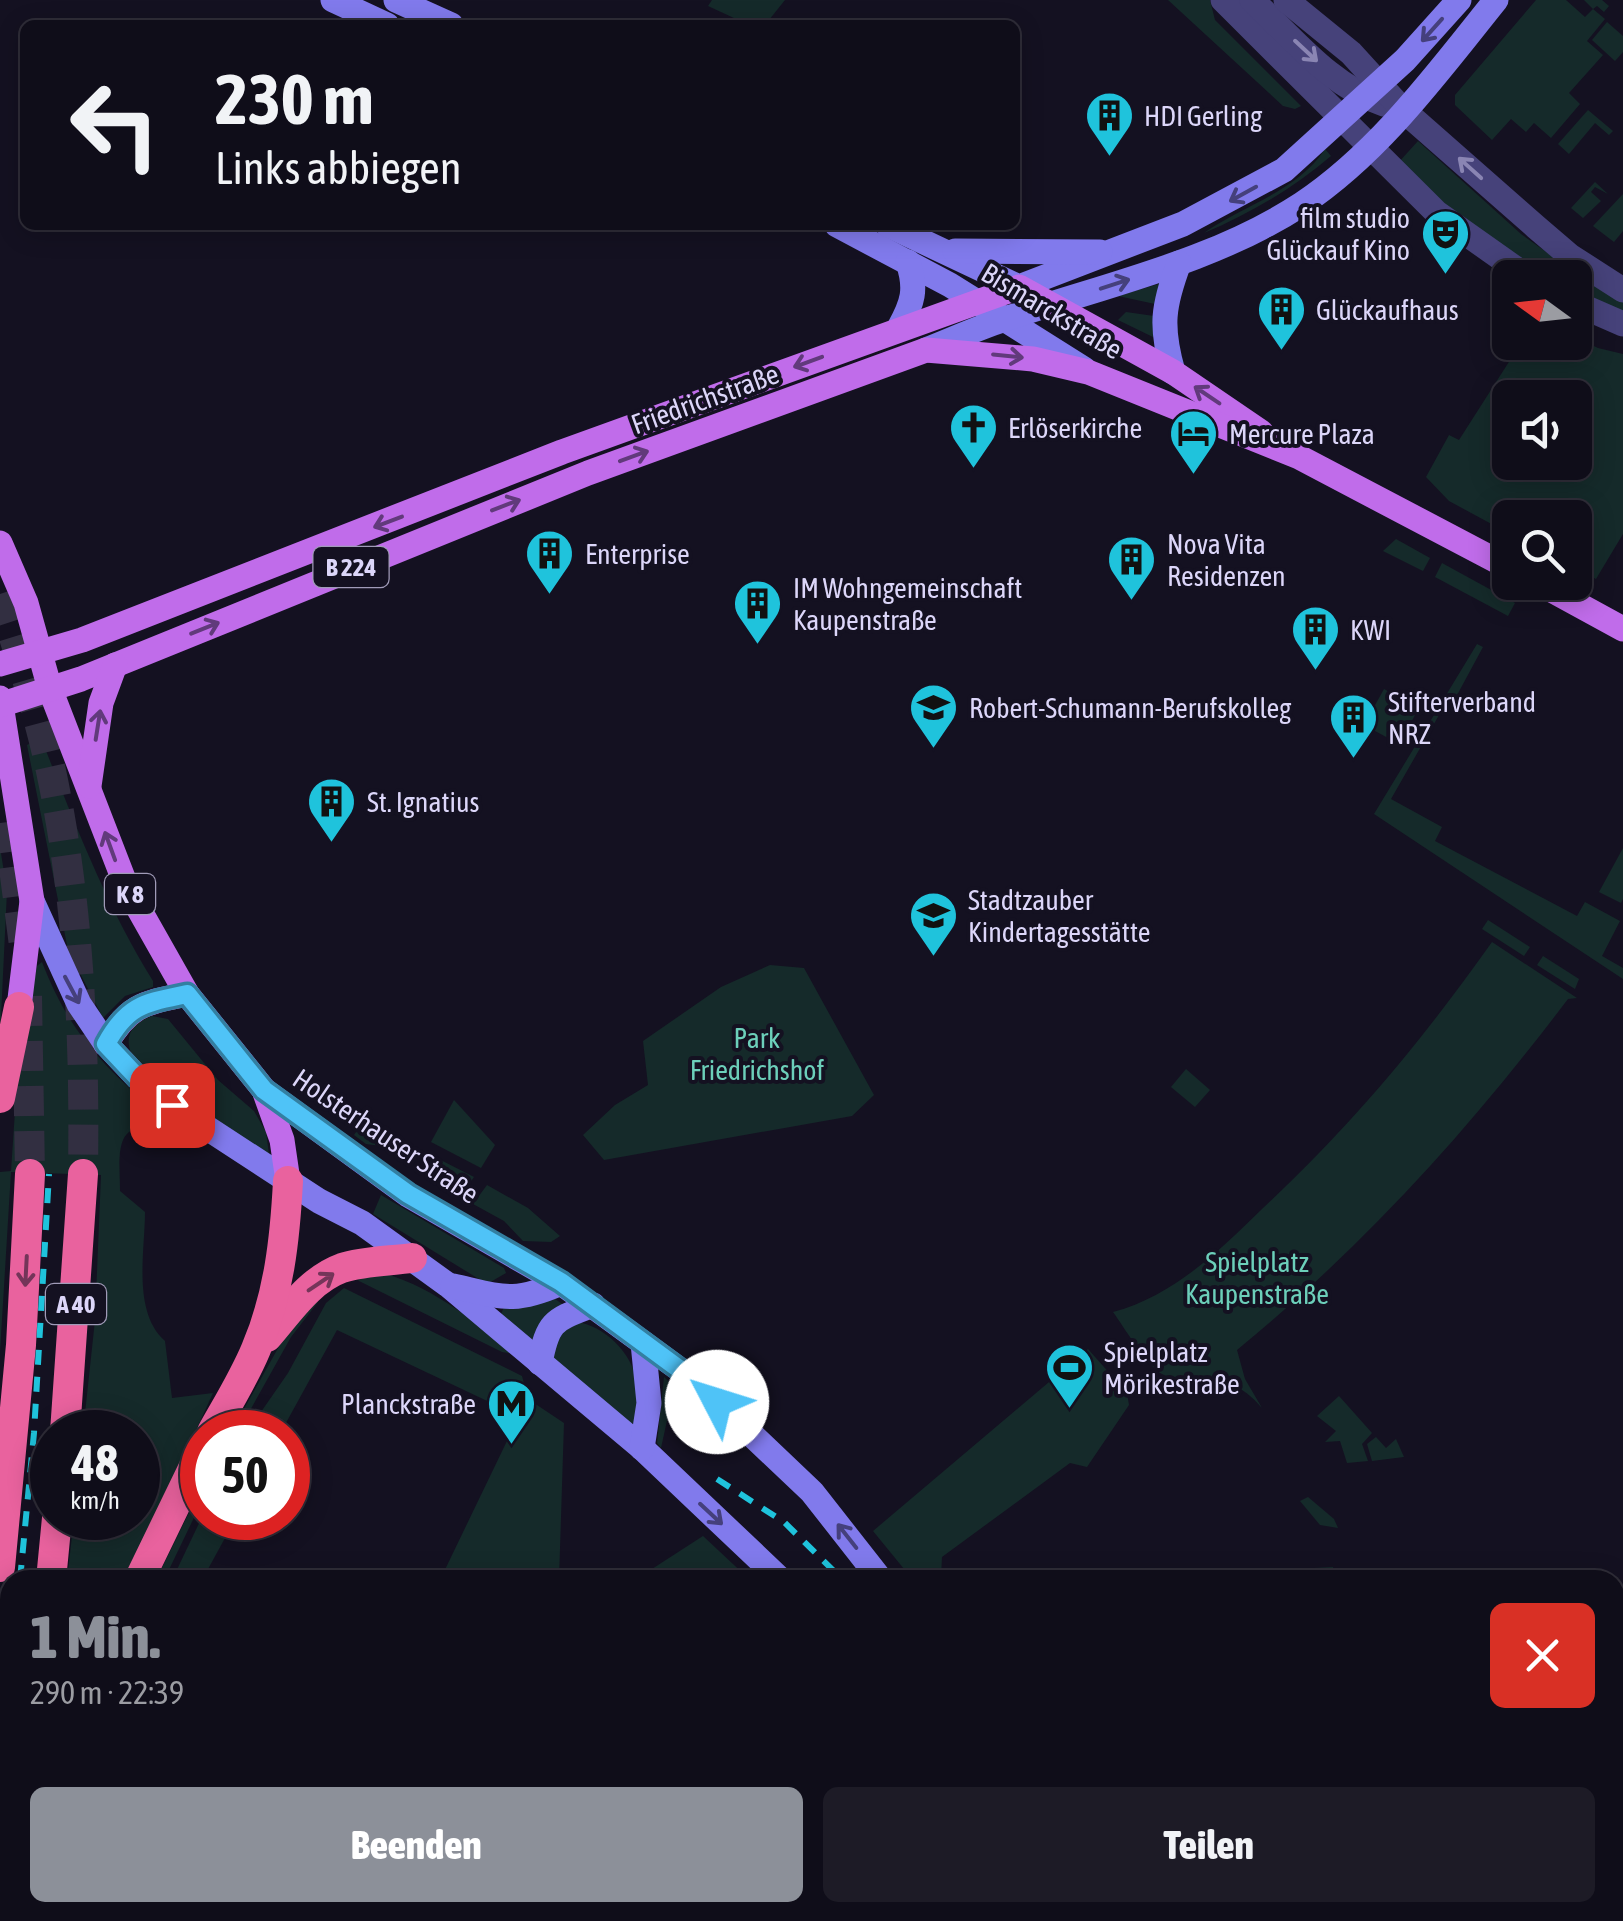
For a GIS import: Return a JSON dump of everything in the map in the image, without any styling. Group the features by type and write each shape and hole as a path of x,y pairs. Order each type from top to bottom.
{"highway":[{"path":"0,1098 19,1007"},
{"name":"A 40","path":"0,1567 21,1346 30,1174"},
{"name":"A 40","path":"67,1410 84,1174"},
{"path":"224,1410 256,1350 275,1292 283,1256 288,1181"},
{"path":"256,1350 316,1283 342,1268 412,1258"},
{"path":"144,1570 180,1495"},
{"path":"52,1570 55,1540"}],"main road":[{"path":"333,0 377,20"},
{"path":"396,0 439,20"},
{"path":"1384,99 1459,0"},
{"path":"1384,99 1496,0"},
{"name":"Friedrichstraße","path":"0,702 115,665 588,472 1006,318 1180,263 1237,240 1301,204 1345,172 1355,132 1384,99"},
{"name":"Friedrichstraße","path":"0,664 162,610 562,452 1113,252 1243,194 1284,170 1321,137 1355,132 1384,99"},
{"name":"Bismarckstraße","path":"847,230 1006,318 1088,372 1299,457 1492,559"},
{"name":"Bismarckstraße","path":"899,230 1051,304 1174,372 1299,457"},
{"path":"945,251 1113,252"},
{"path":"899,328 915,287 908,262"},
{"path":"1174,372 1166,346 1163,310 1180,263"},
{"path":"926,350 1033,359 1088,372"},
{"name":"K 8","path":"0,543 6,570 26,603 38,654"},
{"path":"1571,600 1623,628"},
{"name":"Holsterhauser Straße","path":"38,654 127,888 187,994 264,1090 408,1194 561,1282 694,1380 812,1492 873,1570"},
{"path":"89,786 102,703 115,665"},
{"path":"0,702 8,796 32,901 67,981 106,1044 137,1077 172,1105 288,1181 362,1223 448,1284 642,1448 770,1570"},
{"path":"19,1007 32,901"},
{"path":"106,1044 134,1008 187,994"},
{"name":"Holsterhauser Straße","path":"264,1090 282,1140 288,1181"},
{"path":"448,1284 509,1299 532,1296 561,1282"},
{"path":"540,1363 546,1332 556,1320 593,1305"},
{"path":"642,1448 650,1403 643,1343"}],"street":[{"path":"1220,0 1438,212 1503,260"},
{"path":"1220,0 1223,15 1318,110 1321,137"},
{"path":"1252,0 1344,85 1384,99"},
{"path":"1286,0 1351,53 1384,99 1557,245 1623,290"},
{"path":"1592,310 1623,324"}],"green space":[{"path":"712,0 785,0 769,20 738,20 708,6"},
{"path":"1168,0 1210,0 1215,20 1301,106 1283,106"},
{"path":"1536,0 1566,0 1585,17 1593,9 1605,19 1587,41 1603,55 1569,93 1580,104 1551,138 1534,123 1526,132 1511,119 1492,140 1455,105 1455,95"},
{"path":"1584,0 1602,0 1609,6 1604,12 1597,6 1593,9"},
{"path":"1607,22 1623,36 1623,52 1615,61 1592,40"},
{"path":"1588,110 1613,131 1609,135 1595,123 1569,154 1558,144"},
{"path":"1418,141 1521,234 1558,260 1518,260 1480,234 1398,163"},
{"path":"1325,149 1331,156 1302,179 1254,209 1204,233 1284,187"},
{"path":"1595,182 1608,194 1595,187 1591,192 1601,201 1583,218 1571,208"},
{"path":"1623,194 1623,231 1614,242 1593,226"},
{"path":"1592,281 1623,299 1623,313 1592,299"},
{"path":"1162,283 1155,304 1118,296"},
{"path":"1126,312 1154,316 1155,338 1118,320"},
{"path":"1592,345 1623,354 1623,534 1596,579 1592,577 1592,500 1492,500 1492,524 1449,501 1426,477 1449,435 1459,440 1492,388 1492,480 1592,480 1592,380 1497,380 1510,360 1592,360"},
{"path":"1396,539 1430,558 1423,571 1383,551"},
{"path":"1442,563 1492,590 1492,600 1515,603 1508,616 1435,577"},
{"path":"1477,644 1483,647 1449,710 1443,708 1391,799 1442,827 1435,841 1577,916 1585,902 1620,921 1602,956 1623,968 1623,979 1374,814"},
{"path":"1384,689 1419,708 1399,744 1364,725"},
{"path":"41,738 106,893 153,981 153,987 125,996 103,1018 68,950 27,745"},
{"path":"0,847 7,891 0,1038"},
{"path":"1623,848 1623,899 1621,903 1599,892"},
{"path":"1488,920 1530,947 1524,956 1482,929"},
{"name":"Spielplatz Kaupenstraße","path":"1492,942 1577,998 1568,999 1492,1095 1372,1228 1237,1350 1245,1379 1262,1408 1248,1394 1224,1383 1176,1379 1156,1370 1113,1312 1155,1295 1194,1271 1295,1178 1384,1082"},
{"path":"1543,956 1579,979 1575,989 1537,965"},
{"path":"42,962 64,1009 90,1047 160,1115 159,1131 144,1128 126,1135 120,1154 120,1191 145,1212 144,1298 155,1329 165,1341 172,1398 213,1393 205,1410 180,1410 180,1466 160,1510 160,1410 85,1410 95,1320 101,1175 11,1172 0,1352 0,1172 11,1171 18,1066 37,966"},
{"name":"Park Friedrichshof","path":"770,965 804,968 874,1095 852,1116 604,1160 583,1135 615,1105 648,1085 643,1041 721,987"},
{"path":"152,1016 168,1019 218,1080 254,1111 266,1132 269,1154 178,1096 132,1055 129,1036 140,1022"},
{"path":"1186,1069 1210,1090 1195,1107 1171,1087"},
{"path":"454,1100 495,1145 481,1168 431,1142"},
{"path":"372,1124 421,1150 412,1166 381,1146 366,1144 354,1135 361,1125"},
{"path":"425,1152 474,1177 460,1197 416,1170"},
{"path":"487,1185 528,1208 560,1236 551,1242 523,1241 504,1221 473,1204"},
{"path":"381,1195 504,1268 506,1273 487,1284 373,1214"},
{"path":"376,1271 433,1294 515,1354 502,1352 359,1281 353,1274"},
{"path":"344,1288 522,1376 528,1399 564,1423 559,1570 445,1570 519,1416 337,1330 293,1410 262,1410 288,1373 326,1303"},
{"path":"551,1296 565,1306 535,1345 501,1314 504,1307"},
{"path":"318,1297 250,1410 243,1410 291,1325"},
{"path":"576,1322 606,1335 629,1361 638,1387 635,1423 631,1424 554,1360 550,1344 558,1329"},
{"path":"1088,1349 1127,1393 1129,1405 1087,1467 1070,1463 942,1557 941,1570 905,1570 873,1531"},
{"path":"664,1377 678,1390 661,1448 657,1443"},
{"path":"1339,1396 1372,1433 1362,1444 1368,1461 1347,1463 1340,1441 1325,1442 1336,1431 1317,1416"},
{"path":"1376,1437 1386,1448 1396,1439 1404,1457 1372,1461 1367,1444"},
{"path":"1308,1497 1334,1519 1338,1528 1320,1525 1300,1501"},
{"path":"180,1531 180,1540 183,1540 169,1570 161,1570"},
{"path":"703,1536 739,1570 650,1570"},
{"path":"72,1540 146,1540 133,1570 68,1570"},
{"path":"191,1540 224,1540 207,1570 177,1570"},
{"path":"1333,1567 1333,1570 1276,1570"}],"tunnel":[{"path":"0,594 46,749 68,871 81,1022 83,1174"},
{"path":"8,822 24,945"},
{"path":"27,996 30,1174"}],"railway":[{"path":"21,1570 34,1433 49,1174"},
{"path":"717,1479 784,1522 833,1570"}],"place":[{"name":"HDI Gerling","path":"1109,158"},
{"name":"film studio Glückauf Kino","path":"1445,276"},
{"name":"Glückaufhaus","path":"1281,352"},
{"name":"Erlöserkirche","path":"973,470"},
{"name":"Mercure Plaza","path":"1194,476"},
{"name":"Enterprise","path":"550,596"},
{"name":"Nova Vita Residenzen","path":"1132,602"},
{"name":"IM Wohngemeinschaft Kaupenstraße","path":"758,646"},
{"name":"KWI","path":"1315,672"},
{"name":"Robert-Schumann-Berufskolleg","path":"934,750"},
{"name":"Stifterverband NRZ","path":"1353,760"},
{"name":"St. Ignatius","path":"332,844"},
{"name":"Stadtzauber Kindertagesstätte","path":"933,958"},
{"name":"Spielplatz Mörikestraße","path":"1069,1410"},
{"name":"Planckstraße","path":"511,1446"}],"route":[{"path":"172,1105 137,1077 106,1044 134,1008 187,994 264,1090 408,1194 561,1282 694,1380 717,1402"}]}
